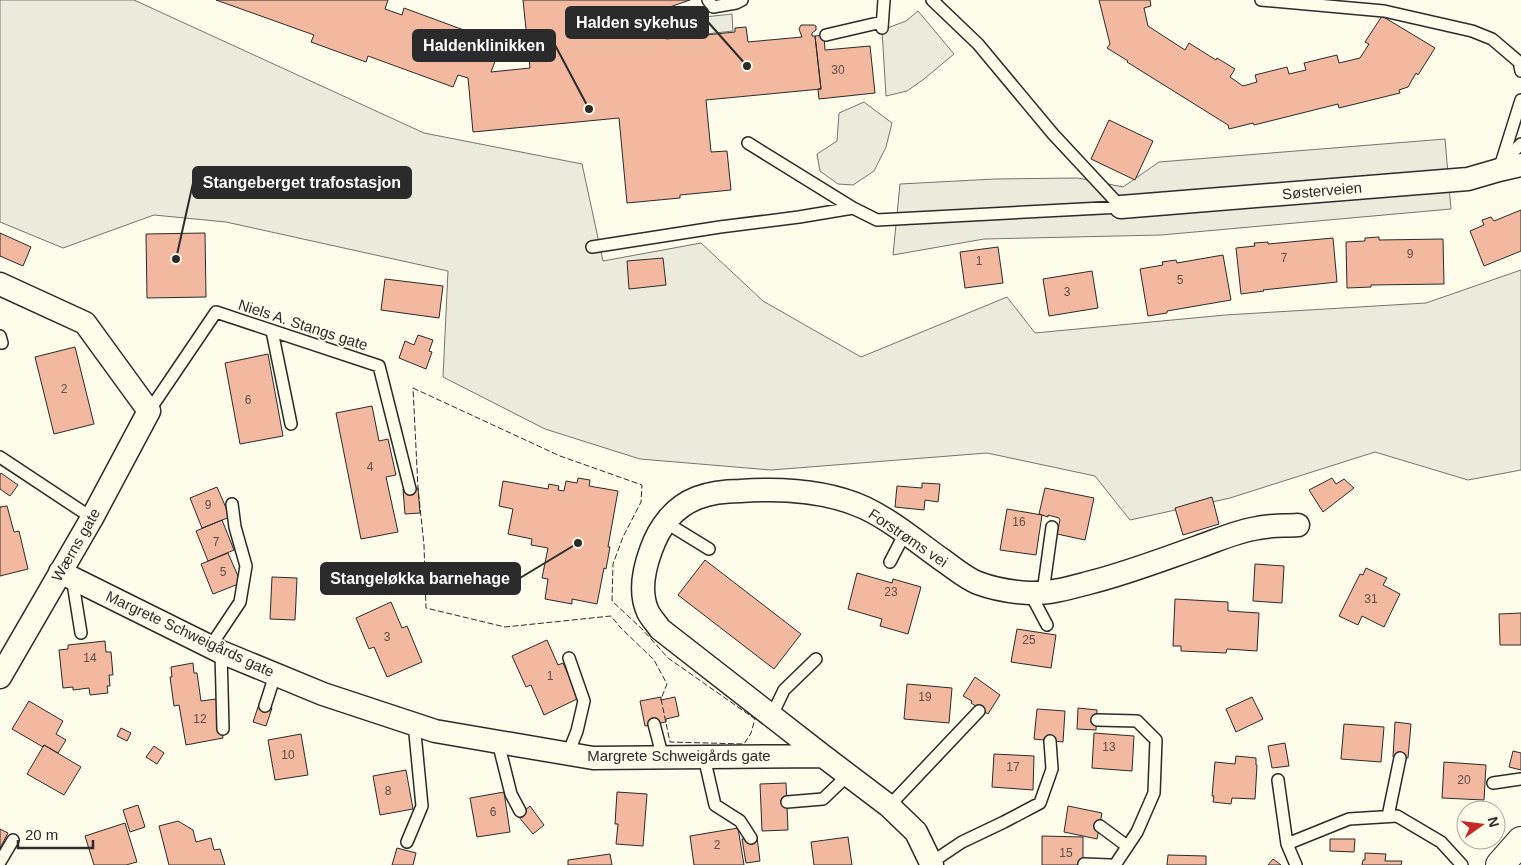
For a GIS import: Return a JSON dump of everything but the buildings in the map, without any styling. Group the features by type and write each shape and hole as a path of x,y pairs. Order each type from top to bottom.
{"street":[{"name":"Søsterveien","path":"1120,207 1468,179 1507,166"},
{"path":"0,284 85,323 149,410"},
{"name":"Wærns gate","path":"0,677 66,575 92,518 149,410"},
{"name":"Forstrøms vei","path":"932,864 916,832 889,806 677,643 660,628 648,612 643,584 648,558 655,538 665,522 678,509 696,498 714,493 756,490 787,490 841,498 882,517 976,582 1002,590 1036,593 1105,579 1236,533 1259,527 1298,525"},
{"name":"Margrete Schweigårds gate","path":"66,575 216,649 275,675 323,694 435,731 593,758 823,756"},
{"path":"1500,865 1521,841"}],"lane":[{"path":"708,0 713,7 736,3 742,0"},
{"path":"826,35 882,26 884,0"},
{"path":"932,0 978,44 1053,134 1120,207"},
{"path":"1261,0 1384,10 1472,31 1492,39 1519,62 1521,71"},
{"path":"1507,166 1521,100"},
{"path":"748,143 853,208 877,220 1120,207"},
{"path":"1507,166 1521,144"},
{"path":"592,247 853,208"},
{"name":"Niels A. Stangs gate","path":"149,410 216,312 379,366 410,489"},
{"path":"272,331 291,424"},
{"path":"0,457 92,518"},
{"path":"223,729 216,649 240,602 246,566 235,527 232,504"},
{"path":"665,522 709,549"},
{"path":"1047,625 1036,593 1052,527"},
{"path":"890,562 905,533"},
{"path":"66,575 81,633"},
{"path":"568,754 577,731 584,701 569,658"},
{"path":"772,715 784,690 816,659"},
{"path":"265,706 275,675"},
{"path":"889,806 979,711"},
{"path":"1097,720 1137,721 1156,740 1154,793 1137,832 1115,865"},
{"path":"407,842 422,806 414,723"},
{"path":"654,724 663,758"},
{"path":"932,864 962,842 1040,803 1052,769 1050,741"},
{"path":"498,742 511,794 520,811"},
{"path":"704,757 715,805 740,821 751,838"},
{"path":"1388,816 1400,758"},
{"path":"787,802 823,799 848,775"},
{"path":"1278,780 1288,844 1296,865"},
{"path":"1493,783 1521,780"},
{"path":"1288,844 1350,819 1397,816 1441,842 1462,865"},
{"path":"1100,826 1127,846"},
{"path":"0,862 13,840"},
{"path":"1084,864 1110,865"}],"shaded area":[{"path":"0,0 134,0 424,133 582,164 603,261 701,243 763,301 861,357 1007,297 1035,333 1225,315 1426,303 1521,270 1521,470 1468,480 1375,452 1230,498 1130,520 1095,476 987,453 771,470 640,459 545,429 443,377 448,271 226,222 154,215 63,248 0,222"},
{"path":"918,11 954,54 907,91 886,96 882,30 906,21"},
{"path":"732,14 733,31 697,35 695,18"},
{"path":"864,102 892,123 886,147 874,171 853,185 838,184 820,171 817,154 837,141 839,113"},
{"path":"1445,139 1451,209 1161,235 984,239 893,255 900,184 995,179 1078,178 1123,187 1159,162"}],"fence":[{"path":"413,388 560,456 642,485 641,502 623,537 613,564 612,601 642,629 668,658 755,719 751,733 744,744 670,742 661,699 667,684 654,660 611,616 505,627 426,608 424,545 418,488 413,388"}],"place":[{"name":"Halden sykehus","path":"747,66"},
{"name":"Haldenklinikken","path":"589,109"},
{"name":"Stangeberget trafostasjon","path":"176,259"},
{"name":"Stangeløkka barnehage","path":"578,543"}]}
